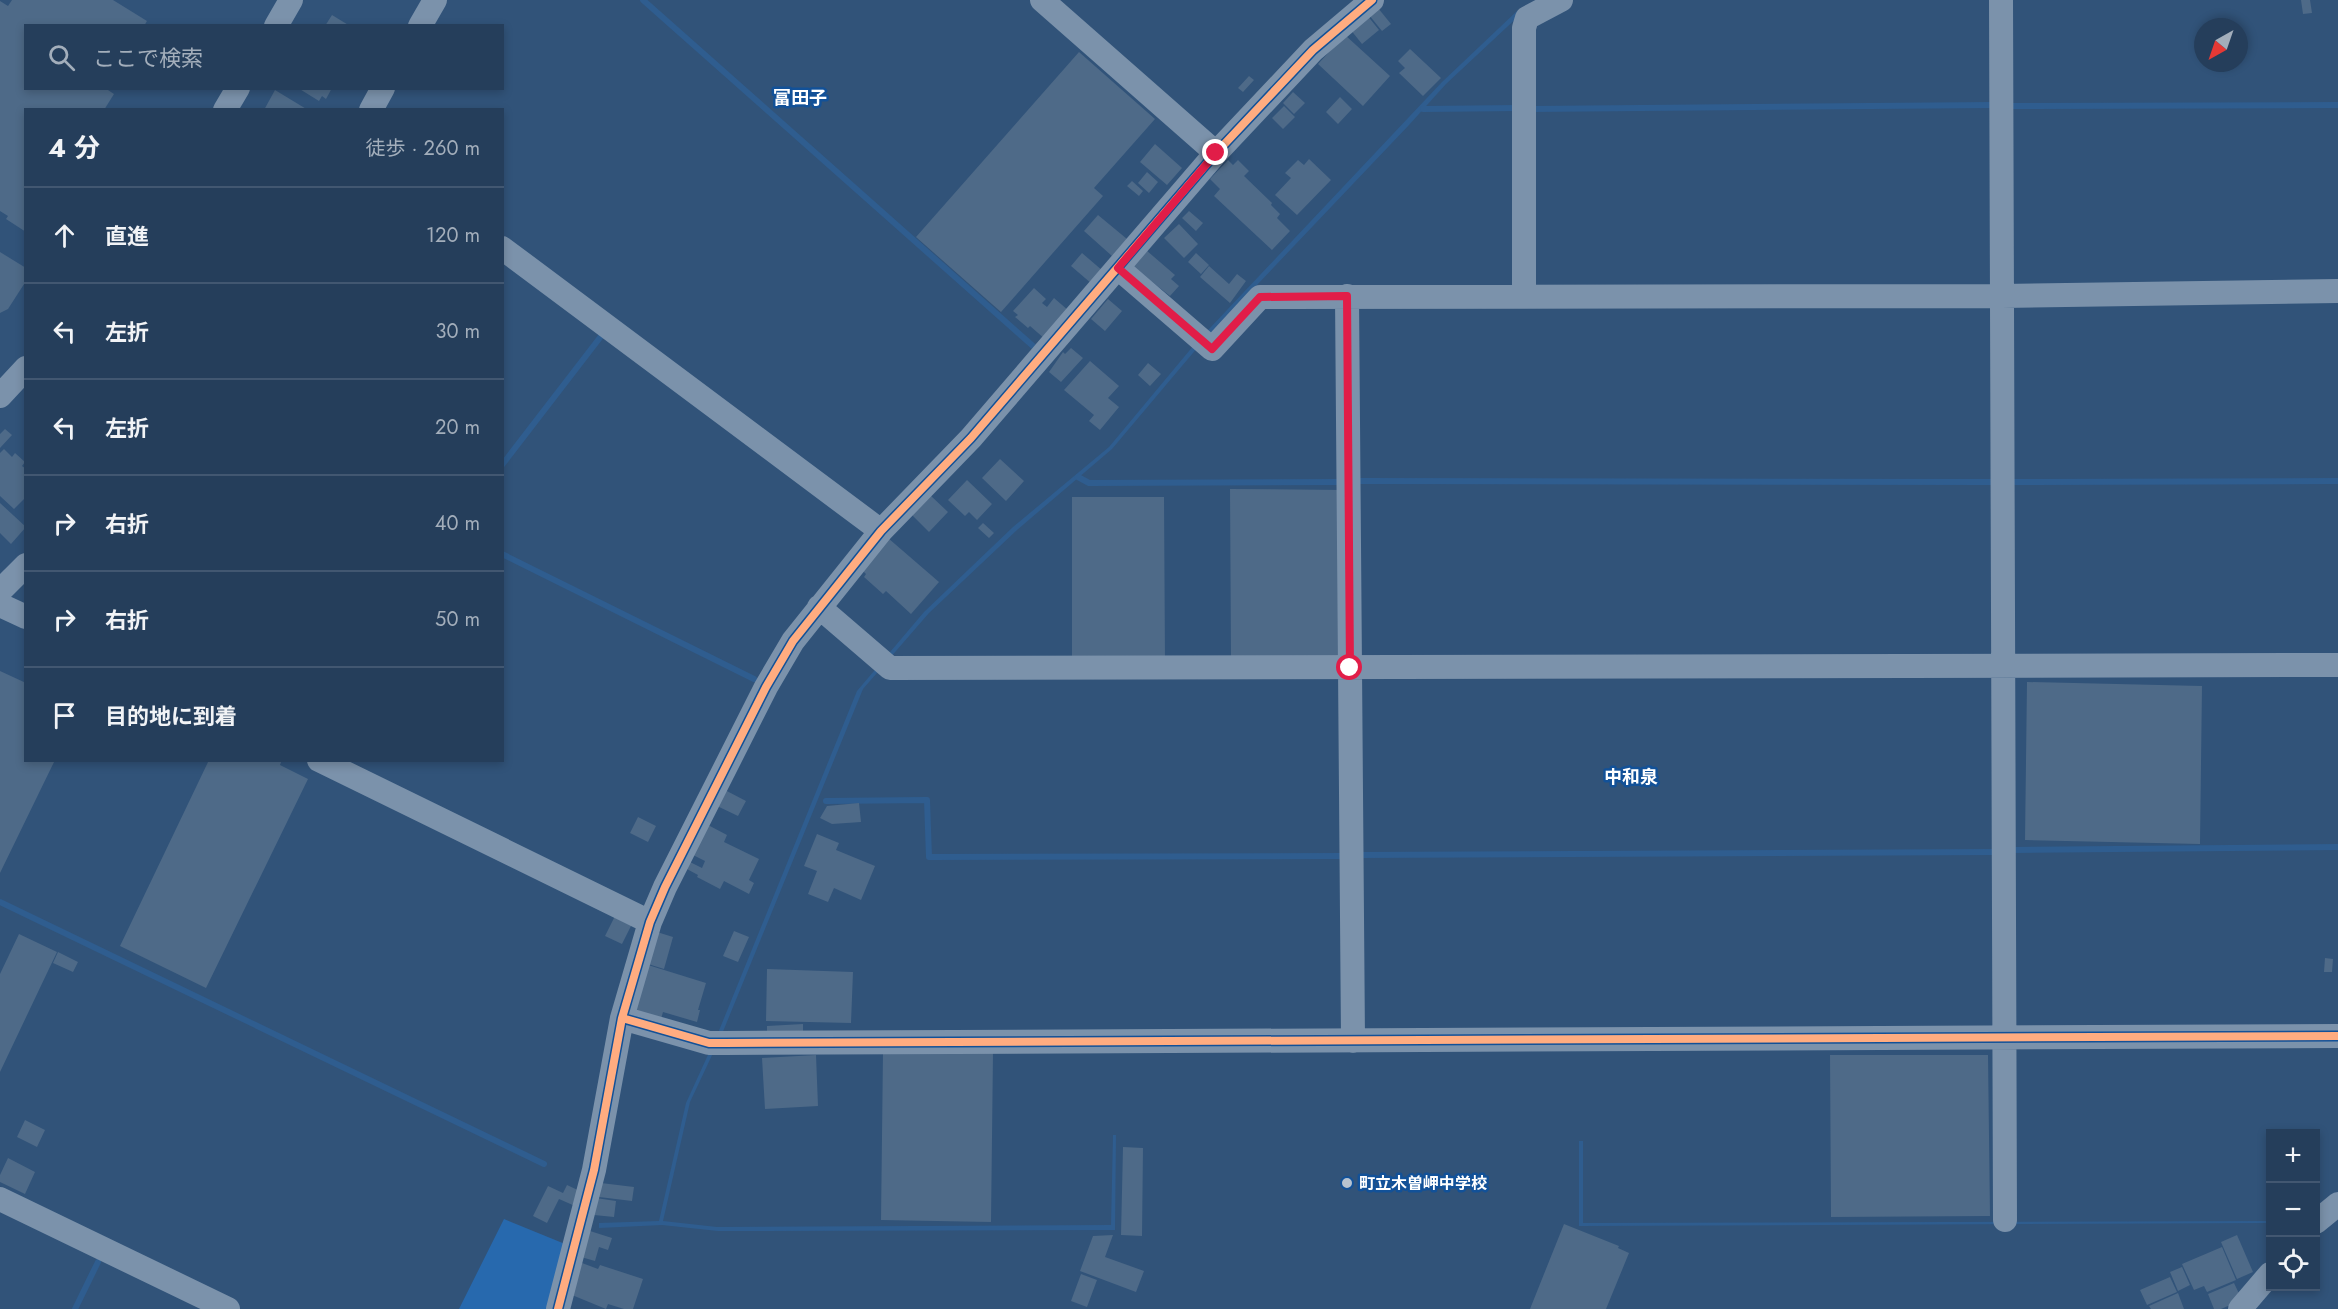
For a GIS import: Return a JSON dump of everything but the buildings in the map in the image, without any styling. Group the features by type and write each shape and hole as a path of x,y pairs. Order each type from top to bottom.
{"street":[{"path":"277,24 291,0"},
{"path":"421,24 435,0"},
{"path":"1042,0 1216,153"},
{"path":"558,1309 594,1170 622,1018 650,922 664,887 766,687 793,642 881,531 971,438 1216,153 1312,50 1372,0"},
{"path":"1524,296 1524,28 1527,18 1561,0"},
{"path":"2001,0 2005,668 2005,1220"},
{"path":"226,108 237,90"},
{"path":"372,108 382,90"},
{"path":"504,249 881,531"},
{"path":"1118,268 1212,349 1260,297 2002,296 2338,291"},
{"path":"1347,296 1353,1041"},
{"path":"0,396 24,370"},
{"path":"9,606 24,570"},
{"path":"819,607 884,662 1350,668 2005,668 2338,665"},
{"path":"323,762 650,922"},
{"path":"622,1018 716,1043 2338,1036"},
{"path":"0,1198 228,1309"},
{"path":"2320,1219 2338,1204"},
{"path":"2240,1309 2266,1280"}],"shaded area":[{"path":"1536,0 1446,84 1198,347 1112,449 1017,530 929,613 863,689 722,1034 690,1102 663,1221 717,1227 1111,1225 1113,1135 1116,1135 1115,1230 718,1231 662,1225 599,1228 599,1223 659,1221 686,1103 718,1033 857,691 924,612 1013,527 1109,447 1194,345 1442,82 1517,11"},
{"path":"1579,1141 1583,1141 1583,1223 2266,1221 2266,1223 1579,1226"},
{"path":"504,1219 565,1244 550,1309 459,1309"}],"waterway":[{"path":"643,0 1033,346"},
{"path":"1530,109 1993,105"},
{"path":"2009,106 2338,105"},
{"path":"1423,109 1519,108"},
{"path":"504,462 602,335"},
{"path":"1078,477 1089,483 1342,482"},
{"path":"1356,481 1998,482"},
{"path":"2012,482 2338,481"},
{"path":"504,555 754,679"},
{"path":"826,801 927,800 929,857 1344,856"},
{"path":"2013,850 2338,847"},
{"path":"1359,855 1999,852"},
{"path":"0,902 544,1164"},
{"path":"75,1309 98,1262"}],"cycle path":[{"path":"558,1309 594,1170 622,1018 650,922 665,887 766,687 793,641 881,531 971,438 1216,153 1313,50 1372,0"},
{"path":"622,1018 709,1043 2338,1036"}],"place":[{"name":"町立木曽岬中学校","path":"1347,1183"}],"district":[{"name":"富田子","path":"800,98"},
{"name":"中和泉","path":"1631,777"}],"route":[{"path":"1216,153 1118,268 1212,349 1260,297 1347,296 1350,668"}]}
